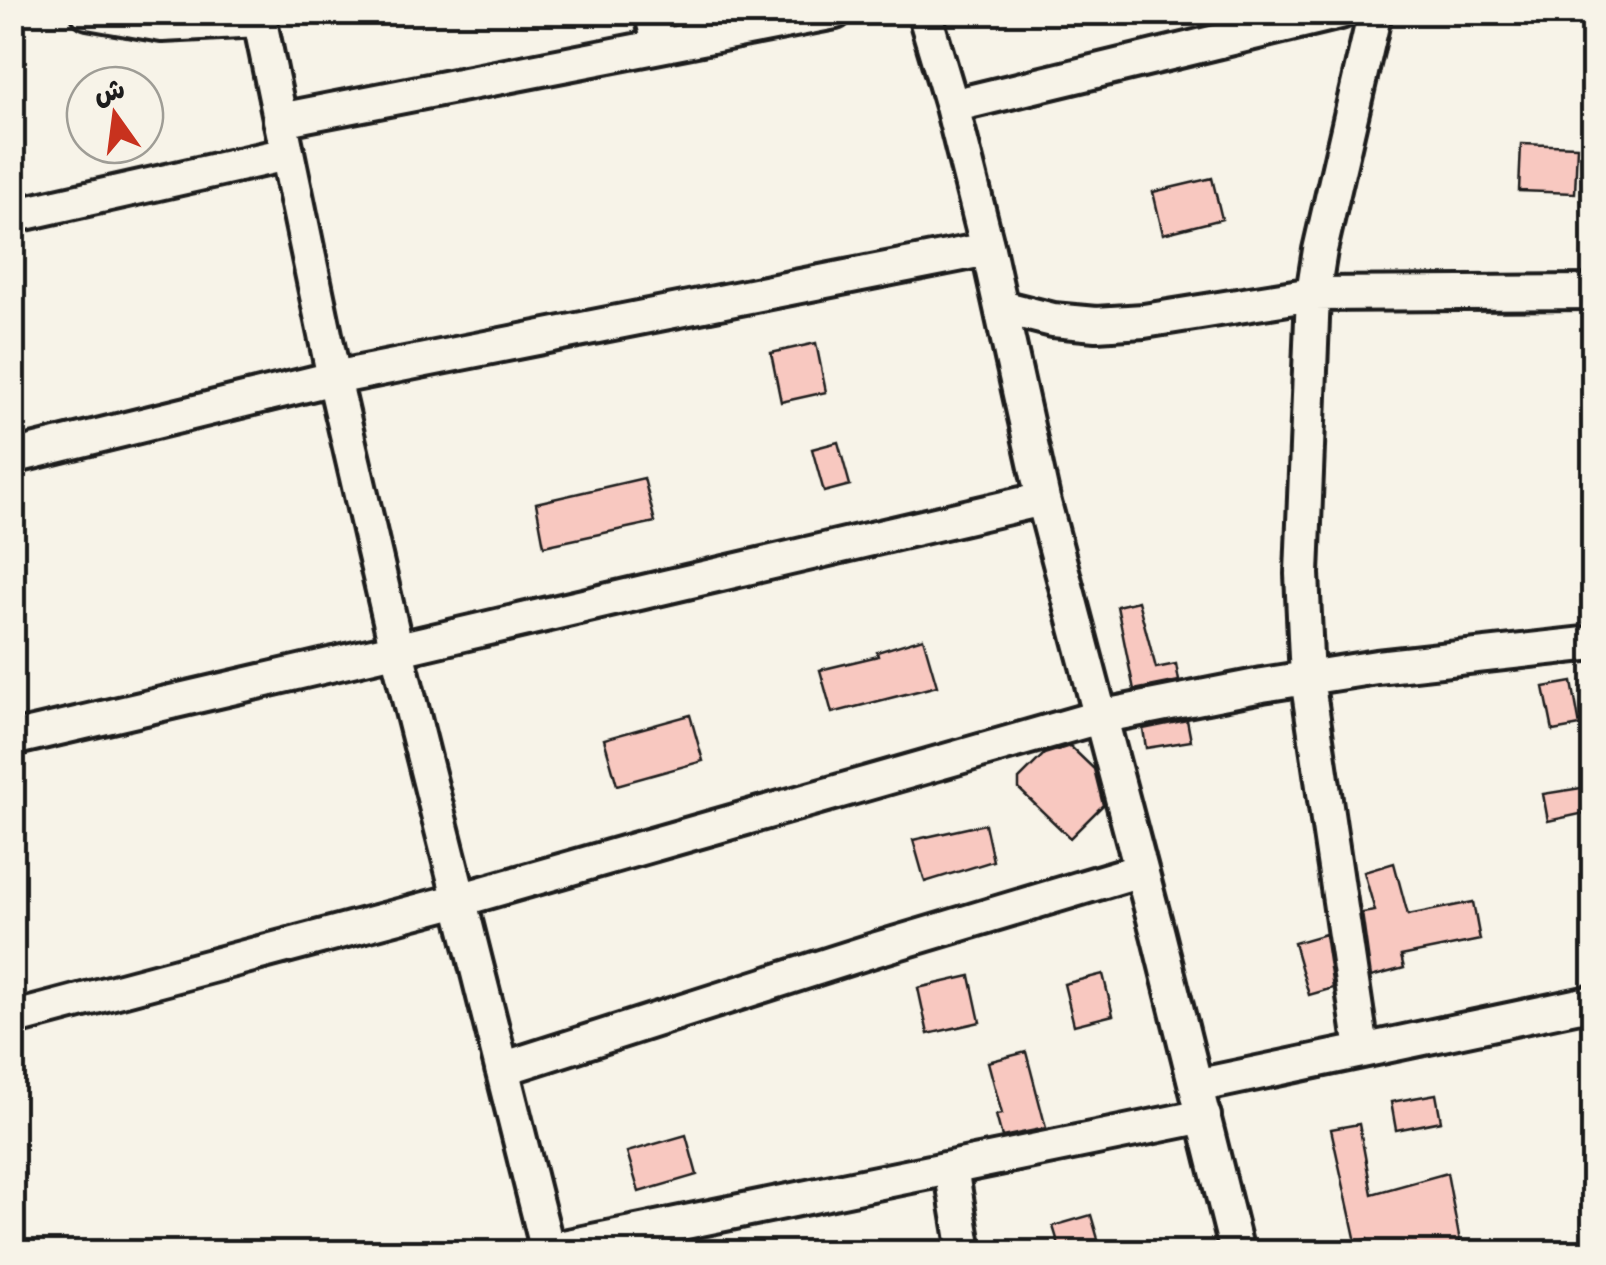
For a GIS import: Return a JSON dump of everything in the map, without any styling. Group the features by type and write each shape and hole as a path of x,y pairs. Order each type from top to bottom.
{"street":[{"path":"88,12 162,24 259,16 334,378 544,1252 951,1168 1200,1101 1362,1050 1594,1002"},
{"path":"651,12 660,46"},
{"path":"280,120 834,12"},
{"path":"924,12 988,249 1043,498 1236,1252"},
{"path":"952,106 1340,12"},
{"path":"1362,1050 1307,678 1302,574 1313,294 1375,12"},
{"path":"12,216 287,154"},
{"path":"12,457 334,378 988,249"},
{"path":"1001,307 1053,320 1096,324 1144,321 1313,294 1594,292"},
{"path":"12,739 1043,498"},
{"path":"12,1019 460,900 1099,717 1307,678 1594,642"},
{"path":"502,1069 877,949 1141,870"},
{"path":"951,1168 965,1252"}],"building":[{"path":"1521,144 1577,146 1575,193 1519,191"},
{"path":"1212,178 1222,219 1163,234 1153,192"},
{"path":"816,343 826,392 781,402 771,353"},
{"path":"838,442 850,485 824,492 812,449"},
{"path":"644,478 655,522 544,546 536,503"},
{"path":"1138,601 1156,668 1176,664 1179,681 1134,690 1117,606"},
{"path":"923,638 937,686 832,713 820,670 878,656 877,652"},
{"path":"1572,682 1580,726 1553,731 1544,687"},
{"path":"690,715 703,761 617,785 604,739"},
{"path":"1187,720 1191,741 1146,748 1143,729"},
{"path":"1070,746 1094,769 1103,805 1070,838 1019,789 1019,779 1044,754"},
{"path":"1594,786 1594,811 1548,821 1543,794"},
{"path":"985,824 993,861 925,882 913,840"},
{"path":"1394,863 1408,915 1473,902 1480,940 1401,956 1404,968 1371,977 1362,913 1375,911 1364,872"},
{"path":"1325,934 1333,988 1309,995 1294,943"},
{"path":"1103,974 1113,1015 1074,1025 1064,984"},
{"path":"970,976 980,1022 928,1034 918,988"},
{"path":"1026,1052 1046,1128 1002,1137 996,1115 1002,1114 988,1062"},
{"path":"1436,1094 1441,1121 1396,1130 1391,1102"},
{"path":"1359,1124 1372,1194 1447,1173 1462,1252 1370,1252 1367,1239 1356,1242 1331,1129"},
{"path":"686,1135 697,1175 639,1192 627,1152"},
{"path":"1091,1215 1100,1246 1061,1252 1053,1226"}]}
